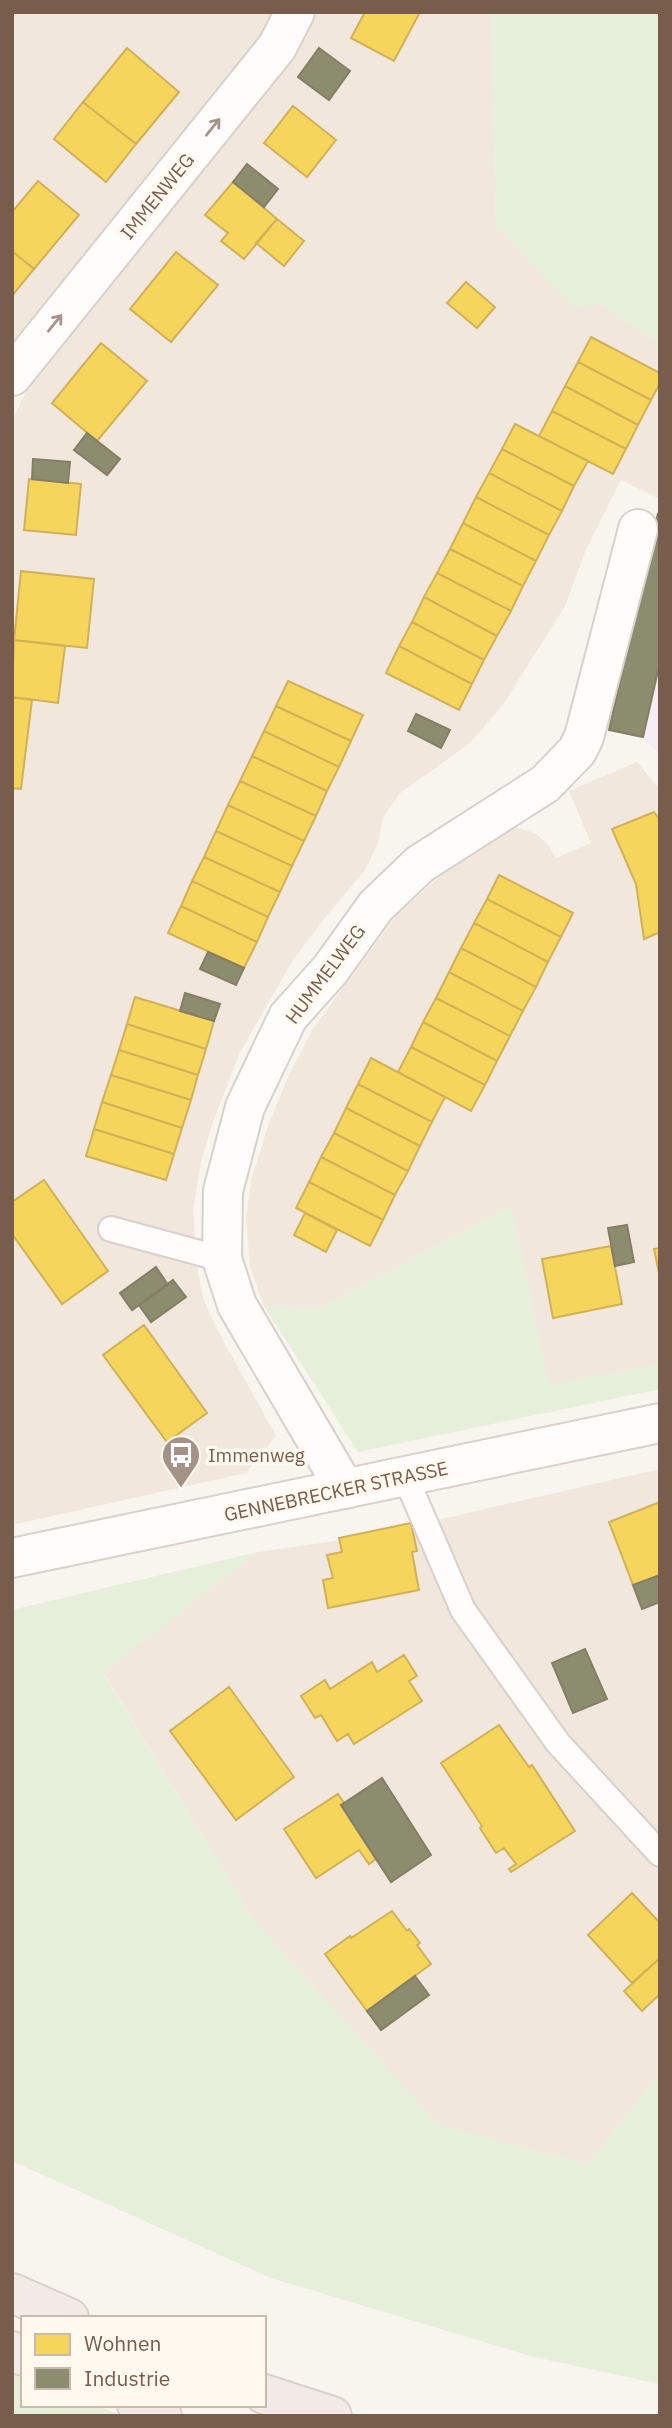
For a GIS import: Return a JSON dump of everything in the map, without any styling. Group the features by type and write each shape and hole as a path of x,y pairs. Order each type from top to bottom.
{"highway":[{"path":"12,2293 64,2316"},
{"path":"266,2395 331,2416"},
{"path":"142,2407 162,2416"}],"street":[{"name":"IMMENWEG","path":"12,376 277,47 295,12"},
{"name":"HUMMELWEG","path":"345,1489 237,1305 222,1259 223,1191 245,1107 288,1017 330,970 376,906 420,864 545,784 577,751 584,737 638,529"},
{"name":"GENNEBRECKER STRASSE","path":"12,1558 660,1423"}],"lane":[{"path":"111,1229 222,1259"},
{"path":"405,1476 463,1610 558,1743 660,1854"}],"shaded area":[{"path":"12,12 275,12 258,43 12,342"},
{"path":"315,12 491,12 496,225 601,304 660,344 660,499 621,480 585,552 565,606 504,703 470,743 399,794 383,818 378,843 365,870 293,960 240,1052 211,1127 201,1162 193,1209 197,1266 203,1298 216,1327 276,1436 246,1473 12,1525 12,421 28,388 283,68 306,32"},
{"path":"660,663 660,755 643,737"},
{"path":"637,762 660,790 660,1364 549,1385 511,1206 319,1309 264,1306 250,1267 246,1218 252,1177 268,1126 288,1077 312,1030 397,915 441,875 493,835 514,827 535,833 547,843 556,858 591,843 569,791"},
{"path":"660,1469 660,2073 587,2164 439,2126 252,1917 103,1672 258,1552 342,1540 411,1526"}],"green space":[{"path":"491,12 660,12 660,344 601,304 572,308 496,225"},
{"path":"511,1206 549,1384 660,1364 660,1389 358,1452 264,1306 319,1309"},
{"path":"258,1552 103,1673 252,1917 439,2125 587,2164 660,2073 660,2384 534,2357 271,2278 12,2161 12,1610"},
{"path":"12,2368 21,2372 21,2407 102,2407 122,2416 12,2416"}],"building: Wohnen":[{"path":"365,12 420,12 394,61 351,38"},
{"path":"127,48 179,92 136,144 83,102"},
{"path":"83,102 136,144 106,182 54,139"},
{"path":"293,106 336,140 307,177 264,143"},
{"path":"38,181 79,215 34,269 12,251 12,212"},
{"path":"233,182 277,219 244,259 221,241 228,233 205,215"},
{"path":"277,219 304,241 284,266 256,243"},
{"path":"12,251 34,269 12,296"},
{"path":"176,252 218,285 171,342 130,309"},
{"path":"466,282 495,307 477,328 447,303"},
{"path":"591,337 660,373 660,383 651,400 578,362"},
{"path":"101,343 147,381 97,441 52,403"},
{"path":"578,362 651,400 638,425 565,386"},
{"path":"565,386 638,425 626,449 552,411"},
{"path":"552,411 626,449 613,474 539,436"},
{"path":"515,424 588,461 574,486 502,449"},
{"path":"502,449 574,486 562,511 489,473"},
{"path":"489,473 562,511 549,535 476,497"},
{"path":"29,479 81,484 76,535 24,530"},
{"path":"476,497 549,535 536,561 463,523"},
{"path":"463,523 536,561 523,586 450,549"},
{"path":"450,549 523,586 511,611 437,573"},
{"path":"21,571 94,579 87,648 14,640"},
{"path":"437,573 511,611 497,636 424,597"},
{"path":"424,597 497,636 484,660 412,622"},
{"path":"412,622 484,660 472,684 399,646"},
{"path":"14,640 65,646 58,703 12,697"},
{"path":"399,646 472,684 459,710 386,673"},
{"path":"288,681 363,715 351,741 276,706"},
{"path":"12,697 32,700 21,789 12,788"},
{"path":"276,706 351,741 339,767 264,731"},
{"path":"264,731 339,767 327,791 252,756"},
{"path":"252,756 327,791 316,816 240,781"},
{"path":"240,781 316,816 304,841 228,805"},
{"path":"228,805 304,841 292,866 216,831"},
{"path":"654,812 660,820 660,932 644,939 636,884 612,829"},
{"path":"216,831 292,866 280,892 204,857"},
{"path":"204,857 280,892 268,917 192,881"},
{"path":"499,875 573,913 561,937 487,899"},
{"path":"192,881 268,917 257,942 181,906"},
{"path":"487,899 561,937 548,962 474,923"},
{"path":"181,906 257,942 244,968 168,933"},
{"path":"474,923 548,962 536,987 461,948"},
{"path":"461,948 536,987 523,1011 449,972"},
{"path":"449,972 523,1011 510,1036 436,998"},
{"path":"135,997 214,1021 206,1049 127,1024"},
{"path":"436,998 510,1036 497,1061 423,1022"},
{"path":"423,1022 497,1061 485,1085 411,1047"},
{"path":"127,1024 206,1049 198,1075 119,1050"},
{"path":"411,1047 485,1085 471,1111 398,1072"},
{"path":"119,1050 198,1075 191,1100 111,1075"},
{"path":"371,1058 445,1097 432,1122 358,1084"},
{"path":"111,1075 191,1100 182,1128 102,1102"},
{"path":"358,1084 432,1122 420,1146 346,1108"},
{"path":"102,1102 182,1128 174,1154 94,1129"},
{"path":"346,1108 420,1146 408,1171 334,1133"},
{"path":"94,1129 174,1154 166,1180 86,1156"},
{"path":"334,1133 408,1171 395,1195 321,1157"},
{"path":"321,1157 395,1195 383,1220 309,1182"},
{"path":"44,1180 108,1271 62,1304 12,1234 12,1202"},
{"path":"309,1182 383,1220 370,1246 296,1208"},
{"path":"305,1213 337,1230 326,1252 294,1235"},
{"path":"611,1246 622,1304 553,1318 542,1259"},
{"path":"660,1248 660,1278 654,1249"},
{"path":"144,1325 207,1413 167,1442 103,1355"},
{"path":"660,1502 660,1575 633,1585 609,1522"},
{"path":"411,1523 417,1551 412,1552 419,1590 328,1608 323,1580 333,1578 327,1555 342,1552 339,1538"},
{"path":"404,1655 417,1676 409,1681 422,1701 354,1744 348,1734 337,1741 321,1715 315,1718 301,1696 325,1680 330,1689 372,1662 377,1672"},
{"path":"229,1687 294,1777 236,1820 170,1731"},
{"path":"499,1725 529,1767 532,1765 575,1831 511,1872 509,1869 516,1864 504,1848 496,1853 480,1828 482,1826 441,1763"},
{"path":"338,1794 344,1803 341,1805 376,1859 369,1864 359,1850 316,1878 284,1829"},
{"path":"632,1893 660,1923 660,1958 632,1983 588,1935"},
{"path":"392,1911 420,1943 417,1945 431,1964 367,2011 325,1954"},
{"path":"660,1958 660,1994 642,2011 624,1991"}],"building: Industrie":[{"path":"319,48 350,71 329,100 298,77"},
{"path":"247,164 278,189 264,207 233,182"},
{"path":"87,433 120,459 107,475 74,450"},
{"path":"33,459 70,462 68,483 32,479"},
{"path":"658,513 660,662 643,737 609,730"},
{"path":"416,714 450,730 441,748 408,731"},
{"path":"208,952 244,968 236,985 200,969"},
{"path":"185,993 220,1004 214,1021 180,1011"},
{"path":"627,1225 634,1262 615,1266 608,1228"},
{"path":"156,1267 168,1285 132,1310 120,1293"},
{"path":"173,1280 186,1297 151,1322 139,1305"},
{"path":"660,1575 660,1602 642,1609 633,1585"},
{"path":"585,1649 607,1699 573,1713 552,1663"},
{"path":"382,1778 431,1855 391,1882 341,1805"},
{"path":"415,1976 429,1995 381,2030 367,2011"}],"place":[{"name":"Immenweg","path":"181,1489"}]}
